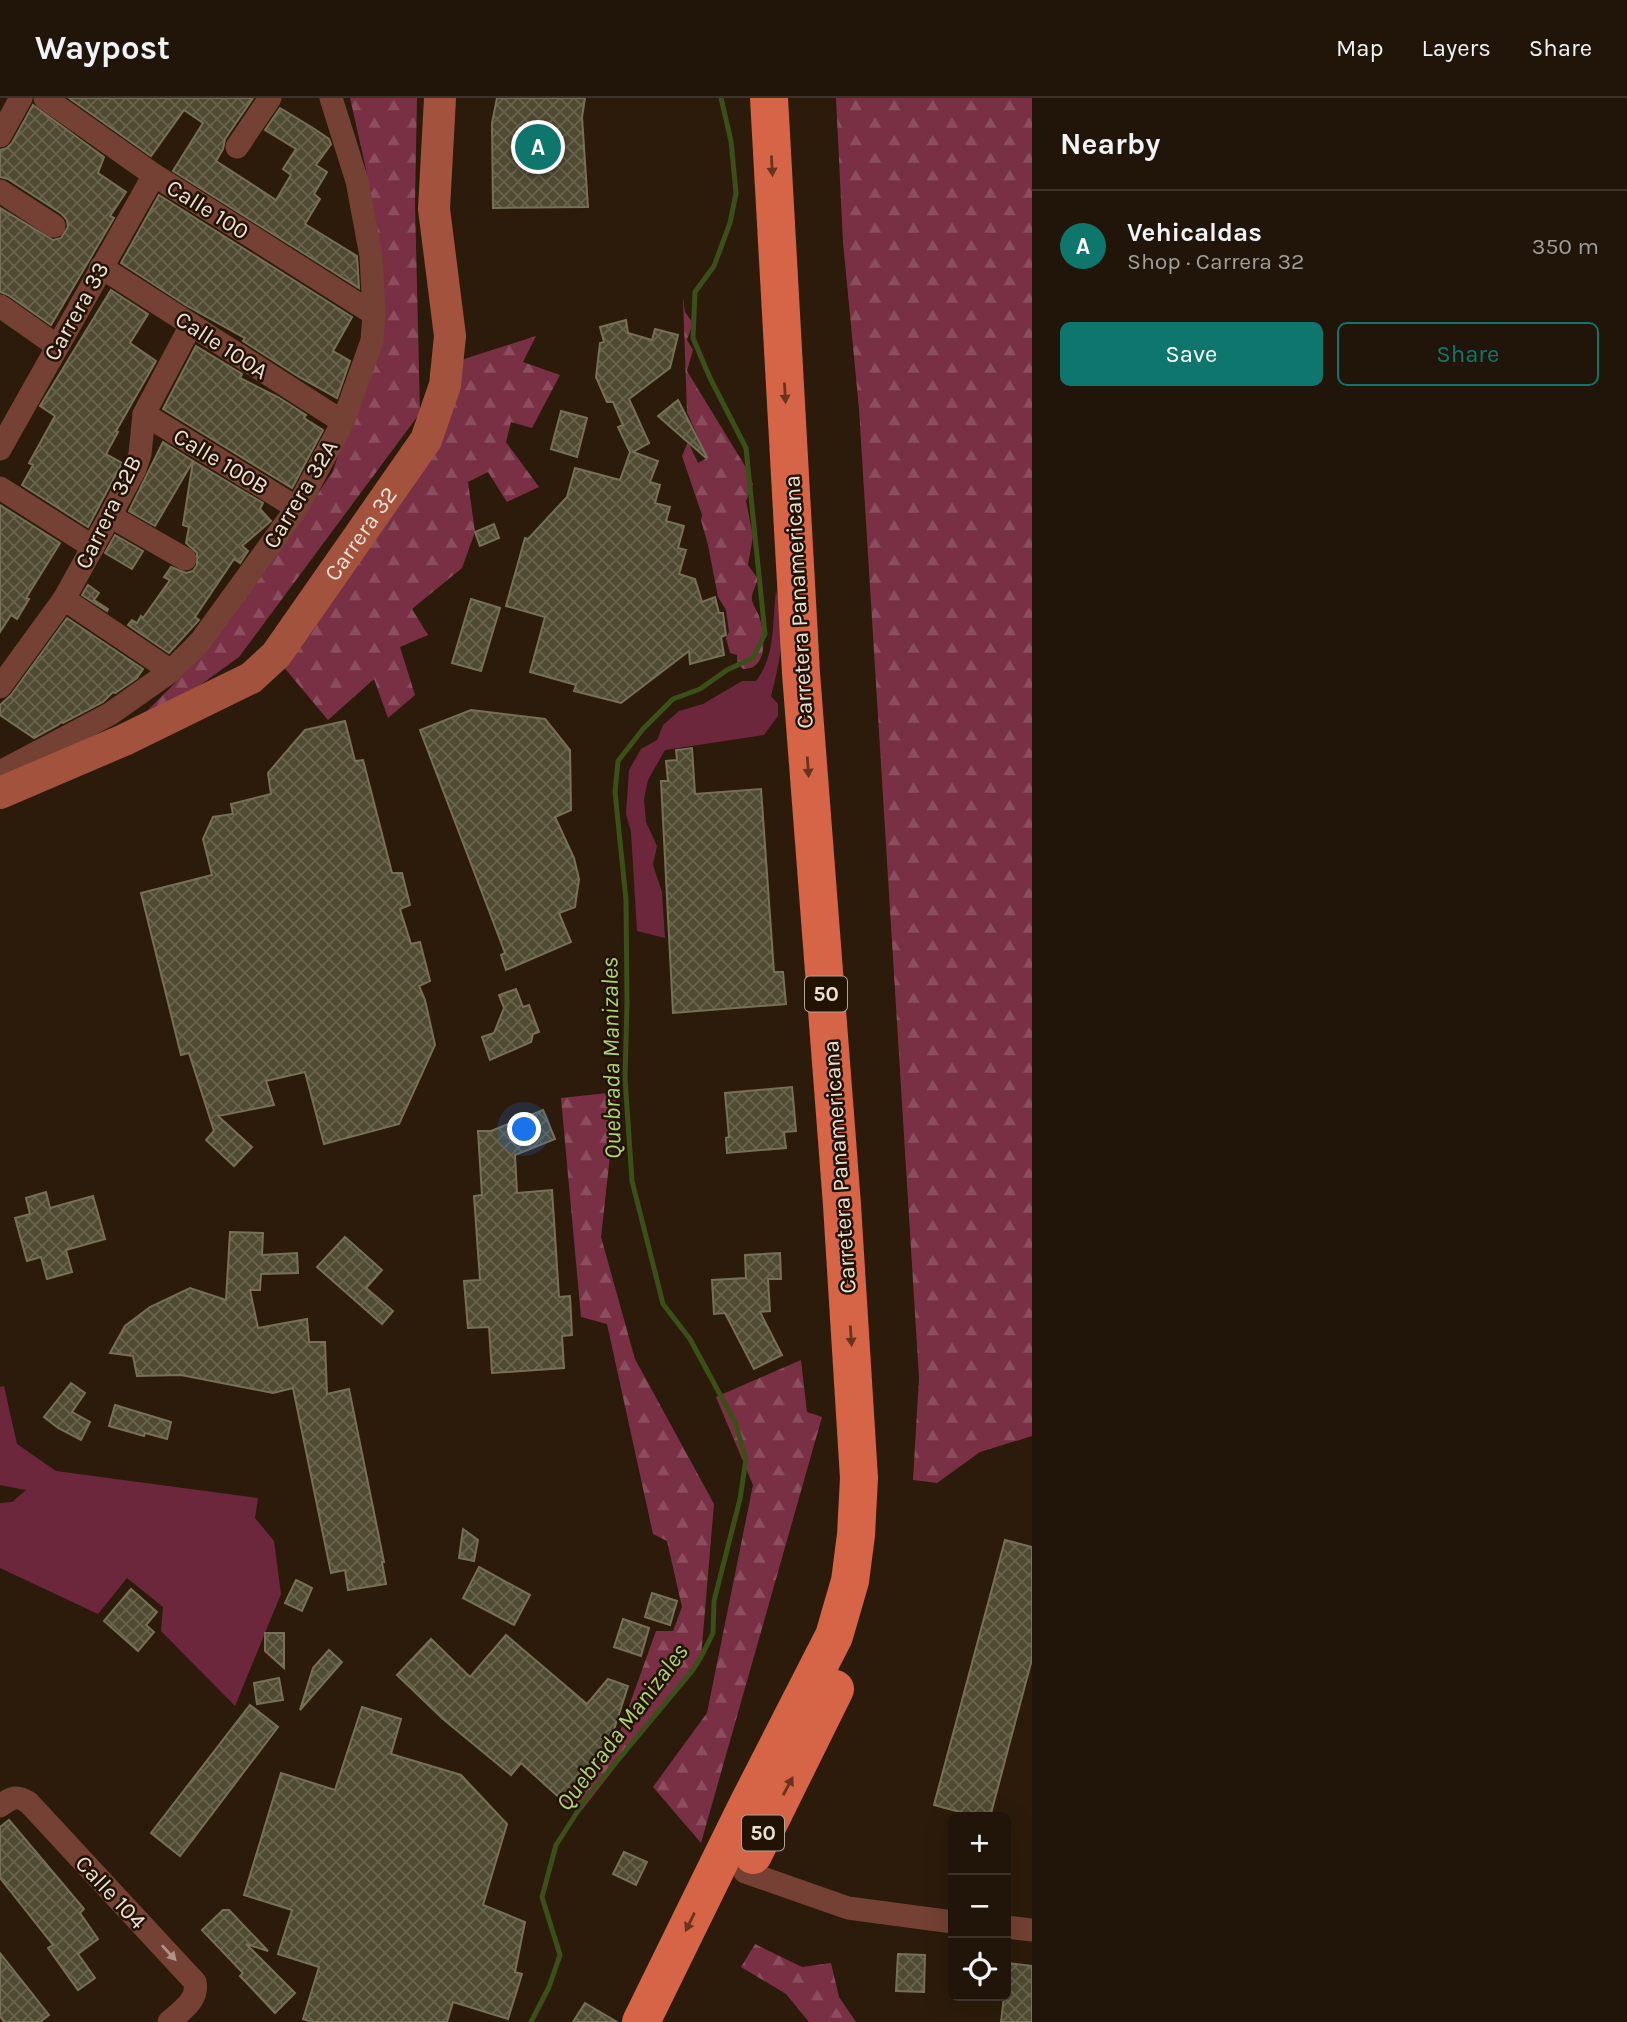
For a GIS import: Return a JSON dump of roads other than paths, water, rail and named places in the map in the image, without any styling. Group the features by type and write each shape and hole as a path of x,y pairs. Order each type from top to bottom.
{"highway":[{"name":"Carretera Panamericana","path":"641,2022 834,1636 850,1581 856,1535 858,1451 803,700 769,98"},
{"name":"Carretera Panamericana","path":"668,2022 803,1758 856,1644 876,1588 883,1536 885,1460 838,826 793,98"}],"main road":[{"name":"Carrera 32","path":"0,793 124,740 251,678 276,654 426,440 445,385 450,336 434,209 440,98"}],"street":[{"path":"0,136 21,98"},
{"name":"Calle 100","path":"45,98 154,175 374,314"},
{"path":"237,147 270,98"},
{"name":"Carrera 32A","path":"0,772 110,714 171,671 200,642 297,508 343,422 372,341 374,314 371,256 357,181 331,98"},
{"name":"Carrera 33","path":"0,449 154,175"},
{"path":"0,191 54,226"},
{"name":"Calle 100A","path":"101,267 343,422"},
{"path":"0,306 57,346"},
{"name":"Carrera 32B","path":"0,687 64,599 135,469 140,454 144,414 191,325"},
{"name":"Calle 100B","path":"144,414 297,508"},
{"path":"0,488 93,547"},
{"path":"110,516 185,559"},
{"path":"64,599 171,671"},
{"name":"Calle 104","path":"10,1802 29,1802 195,1982 197,1990 193,2000 169,2022"},
{"path":"745,1872 848,1908 948,1921"},
{"path":"1011,1928 1032,1930"}],"waterway":[{"name":"Quebrada Manizales","path":"531,2022 549,1987 560,1955 542,1897 556,1845 587,1797 693,1670 713,1633 714,1601 740,1499 746,1459 735,1422 690,1339 663,1304 632,1181 625,1078 626,900 615,792 618,761 643,729 673,699 700,689 727,670 753,658 765,634 746,448 693,338 695,292 714,266 730,223 736,193 731,141 721,98"}],"place":[{"name":"Vehicaldas","path":"538,147"}]}
